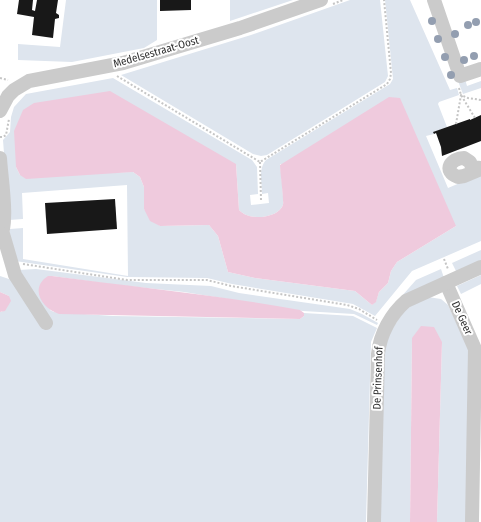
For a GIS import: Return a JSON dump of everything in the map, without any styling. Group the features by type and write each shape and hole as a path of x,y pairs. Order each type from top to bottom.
{"street":[{"name":"Medelsestraat-Oost","path":"5,113 8,96 8,83 29,81 123,63 240,28 322,0"},
{"path":"434,0 460,76 481,69"},
{"path":"0,158 4,219 1,236 8,269 46,323"},
{"name":"De Prinsenhof","path":"374,522 379,341 386,327 406,301 481,268"},
{"name":"De Geer","path":"446,283 475,349 472,522"}],"path":[{"path":"260,162 386,84 390,79 391,73 384,0"},
{"path":"115,75 260,162"},
{"path":"456,124 461,94 468,98 481,100"},
{"path":"0,137 4,137 6,135 5,113"},
{"path":"260,162 261,200"},
{"path":"8,269 127,280 207,280 231,286 347,305 359,309 386,327"}],"shaded area":[{"path":"66,0 157,0 157,40 144,48 72,62 18,60 18,44 60,47"},
{"path":"230,0 293,0 230,21"},
{"path":"350,0 380,0 388,76 385,82 267,155 261,156 253,154 121,75 251,35"},
{"path":"385,0 410,0 450,90 457,88 459,95 439,102 438,104 447,127 434,132 434,134 426,136 448,188 481,174 481,241 412,271 375,316 353,304 232,284 207,278 127,277 15,261 9,241 10,229 23,228 23,259 128,276 127,185 22,193 23,219 9,220 3,140 10,132 11,117 14,107 26,94 113,78 252,160 257,167 258,194 250,195 251,205 269,203 268,193 262,194 261,172 266,160 390,84 393,79","holes":["236,164 239,210 253,217 262,217 271,215 282,208 283,202 280,164 456,226 397,262 391,271 388,283 379,292 376,301 372,305 355,291 255,278 228,272 218,236 209,225 160,226 144,209 144,187 140,177 133,172 20,175 16,167"]},
{"path":"465,79 467,86 481,81 481,88 463,94 458,81"},
{"path":"110,91 236,164 239,210 253,217 265,217 274,214 282,208 283,197 280,165 389,97 400,98 456,226 397,262 391,271 388,283 379,292 376,302 372,305 355,291 255,278 228,272 218,236 209,225 160,226 150,221 144,209 144,187 140,177 133,172 26,179 20,175 16,167 14,131 23,110 34,103"},
{"path":"481,250 481,262 457,273 452,263"},
{"path":"36,269 146,283 211,286 239,293 350,309 378,323 377,325 354,314 303,311 184,292 48,276 50,310 54,312 113,316 300,319 304,316 304,313 353,316 377,328 371,342 366,522 0,522 0,312 2,312 9,296 0,292 0,276 15,281 19,270"},
{"path":"441,269 444,278 401,297 416,280"},
{"path":"481,275 481,284 461,294 457,286"},
{"path":"48,276 238,300 300,310 304,313 304,316 300,319 59,314 47,308 40,298 39,286"},
{"path":"0,292 9,296 11,301 5,311 0,312"},
{"path":"428,297 441,299 448,305 469,350 466,522 437,522 442,342 412,338 410,522 379,522 383,353 386,338 406,308"},
{"path":"421,326 434,327 442,342 437,522 410,522 412,338"}],"building":[{"path":"19,0 33,0 32,10 35,11 37,0 58,0 56,13 59,15 59,18 55,19 53,38 32,35 34,17 17,14"},
{"path":"160,0 191,0 191,10 160,11"},
{"path":"481,115 481,141 442,156 441,147 436,133 434,134 433,132"},
{"path":"115,199 117,229 47,234 45,203"}]}
